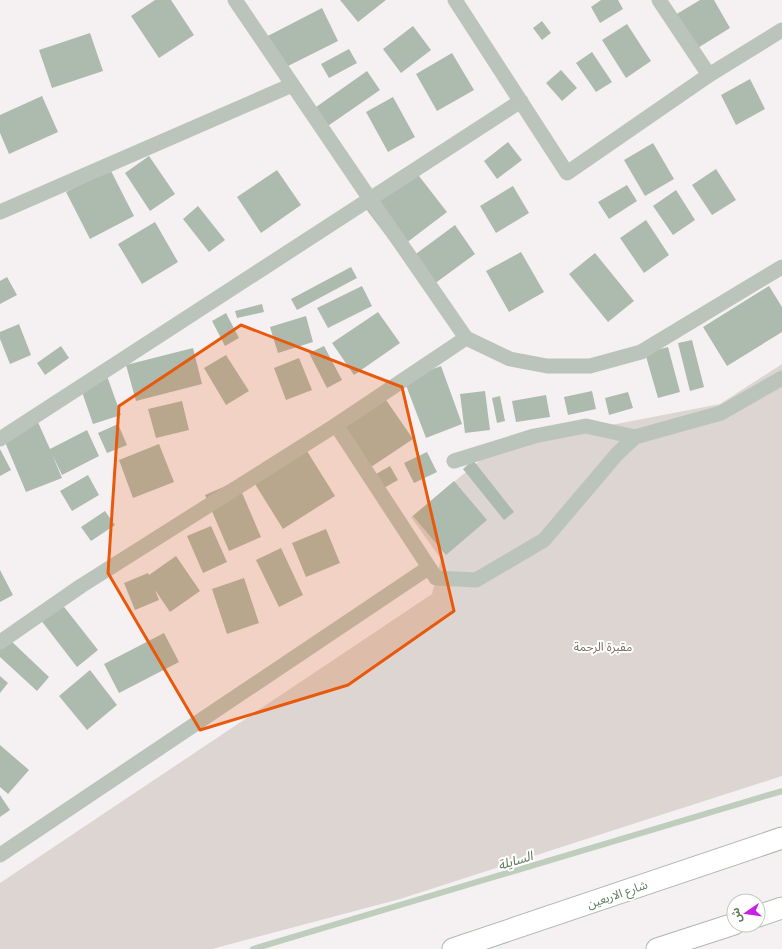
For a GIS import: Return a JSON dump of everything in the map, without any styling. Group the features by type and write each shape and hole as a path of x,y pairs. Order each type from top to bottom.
{"main road":[{"name":"شارع الاربعين","path":"453,949 782,838"},
{"path":"766,913 782,908"},
{"path":"657,949 726,927"}],"street":[{"path":"235,0 370,200 466,338 510,359 547,366 590,366 641,352 782,267"},
{"path":"455,0 567,173 709,76 782,30"},
{"path":"659,0 709,76"},
{"path":"0,212 292,85"},
{"path":"0,439 521,101"},
{"path":"0,642 80,586 336,425 466,338"},
{"path":"336,425 428,568 436,578 476,580 544,540 617,454 635,437 721,413 782,378"},
{"path":"454,461 534,436 586,426 635,437"},
{"path":"0,854 428,568"}],"highlighted area":[{"path":"241,325 402,387 454,611 348,685 200,730 108,573 119,406"}],"green space":[{"name":"مقبرة الرحمة","path":"782,364 782,776 400,899 212,949 0,949 0,883 432,594 441,559 411,517 488,454 596,428 720,404"}],"building":[{"path":"155,0 171,0 194,35 159,58 131,16"},
{"path":"340,0 386,0 358,22"},
{"path":"601,0 618,0 623,9 600,23 591,7"},
{"path":"700,0 714,0 730,28 696,49 675,15"},
{"path":"322,8 338,41 276,72 260,40"},
{"path":"542,21 551,33 542,40 533,28"},
{"path":"627,24 651,61 626,78 602,40"},
{"path":"413,26 431,50 401,73 383,49"},
{"path":"90,33 103,71 52,88 39,50"},
{"path":"349,49 357,63 329,78 321,64"},
{"path":"592,52 612,82 596,92 576,63"},
{"path":"452,53 474,90 437,111 416,74"},
{"path":"561,70 577,88 562,101 546,83"},
{"path":"367,71 380,90 322,130 309,112"},
{"path":"750,79 765,109 736,125 721,95"},
{"path":"42,96 58,132 9,154 0,133 0,115"},
{"path":"393,97 415,137 388,152 366,112"},
{"path":"508,142 522,160 497,179 484,161"},
{"path":"653,143 674,179 645,196 624,160"},
{"path":"149,156 175,194 150,211 125,173"},
{"path":"412,167 447,212 397,250 363,205"},
{"path":"110,169 134,216 90,239 66,192"},
{"path":"716,169 736,200 712,215 692,185"},
{"path":"277,170 301,205 261,233 237,197"},
{"path":"627,185 637,201 609,219 598,202"},
{"path":"513,186 529,213 496,233 480,206"},
{"path":"676,190 695,220 673,235 653,206"},
{"path":"198,206 225,240 209,252 183,219"},
{"path":"646,220 669,255 644,273 620,238"},
{"path":"155,222 178,262 142,284 118,244"},
{"path":"455,225 475,254 430,287 409,259"},
{"path":"521,252 544,292 509,312 486,271"},
{"path":"595,253 634,301 608,322 569,274"},
{"path":"351,267 357,278 297,310 291,299"},
{"path":"7,277 17,295 0,304 0,281"},
{"path":"362,286 372,306 328,328 317,308"},
{"path":"769,286 782,307 782,332 727,366 703,327"},
{"path":"262,304 264,312 237,318 235,311"},
{"path":"378,312 400,343 354,375 332,343"},
{"path":"226,313 239,338 225,346 212,321"},
{"path":"306,316 313,342 278,353 270,327"},
{"path":"19,324 31,355 10,364 0,339 0,332"},
{"path":"692,340 704,387 690,391 678,343"},
{"path":"61,346 69,358 45,375 37,363"},
{"path":"324,346 342,380 327,388 309,353"},
{"path":"668,347 680,392 658,398 645,353"},
{"path":"193,348 202,384 136,401 126,365"},
{"path":"226,355 249,391 226,405 204,368"},
{"path":"299,358 312,390 286,400 274,368"},
{"path":"441,366 462,424 426,438 404,380"},
{"path":"107,376 121,415 93,424 80,386"},
{"path":"485,391 490,430 465,433 460,394"},
{"path":"592,391 596,409 568,415 564,397"},
{"path":"628,392 633,408 609,415 605,398"},
{"path":"546,395 550,417 516,422 512,401"},
{"path":"500,396 505,421 497,423 492,398"},
{"path":"384,397 413,439 368,469 340,427"},
{"path":"182,401 189,430 156,438 148,409"},
{"path":"37,420 50,449 87,430 99,456 62,475 52,454 62,478 26,492 2,435"},
{"path":"118,424 127,445 107,453 98,433"},
{"path":"302,443 335,496 283,529 250,476"},
{"path":"159,444 174,482 133,498 119,460"},
{"path":"0,449 11,470 0,476"},
{"path":"427,452 437,472 414,483 404,463"},
{"path":"473,460 514,512 504,520 463,469"},
{"path":"390,466 398,480 384,488 376,474"},
{"path":"88,475 99,495 72,511 60,491"},
{"path":"237,481 261,537 229,551 205,495"},
{"path":"454,481 487,520 446,555 413,516"},
{"path":"105,511 115,525 91,541 81,527"},
{"path":"211,526 227,562 203,573 187,536"},
{"path":"326,529 340,563 306,577 292,543"},
{"path":"281,548 303,595 279,607 256,560"},
{"path":"176,556 200,591 170,612 155,590 159,600 135,610 124,583 148,573 149,575"},
{"path":"0,570 13,595 0,602"},
{"path":"244,578 259,623 227,634 212,589"},
{"path":"61,603 98,650 77,667 40,619"},
{"path":"164,633 179,662 119,693 104,664"},
{"path":"9,639 49,677 37,691 0,657 0,648"},
{"path":"90,670 117,705 87,730 59,696"},
{"path":"0,676 8,683 0,693"},
{"path":"0,745 29,770 8,794 0,787"},
{"path":"0,795 10,810 0,817"}],"waterway":[{"name":"السايلة","path":"253,949 782,791"}]}
